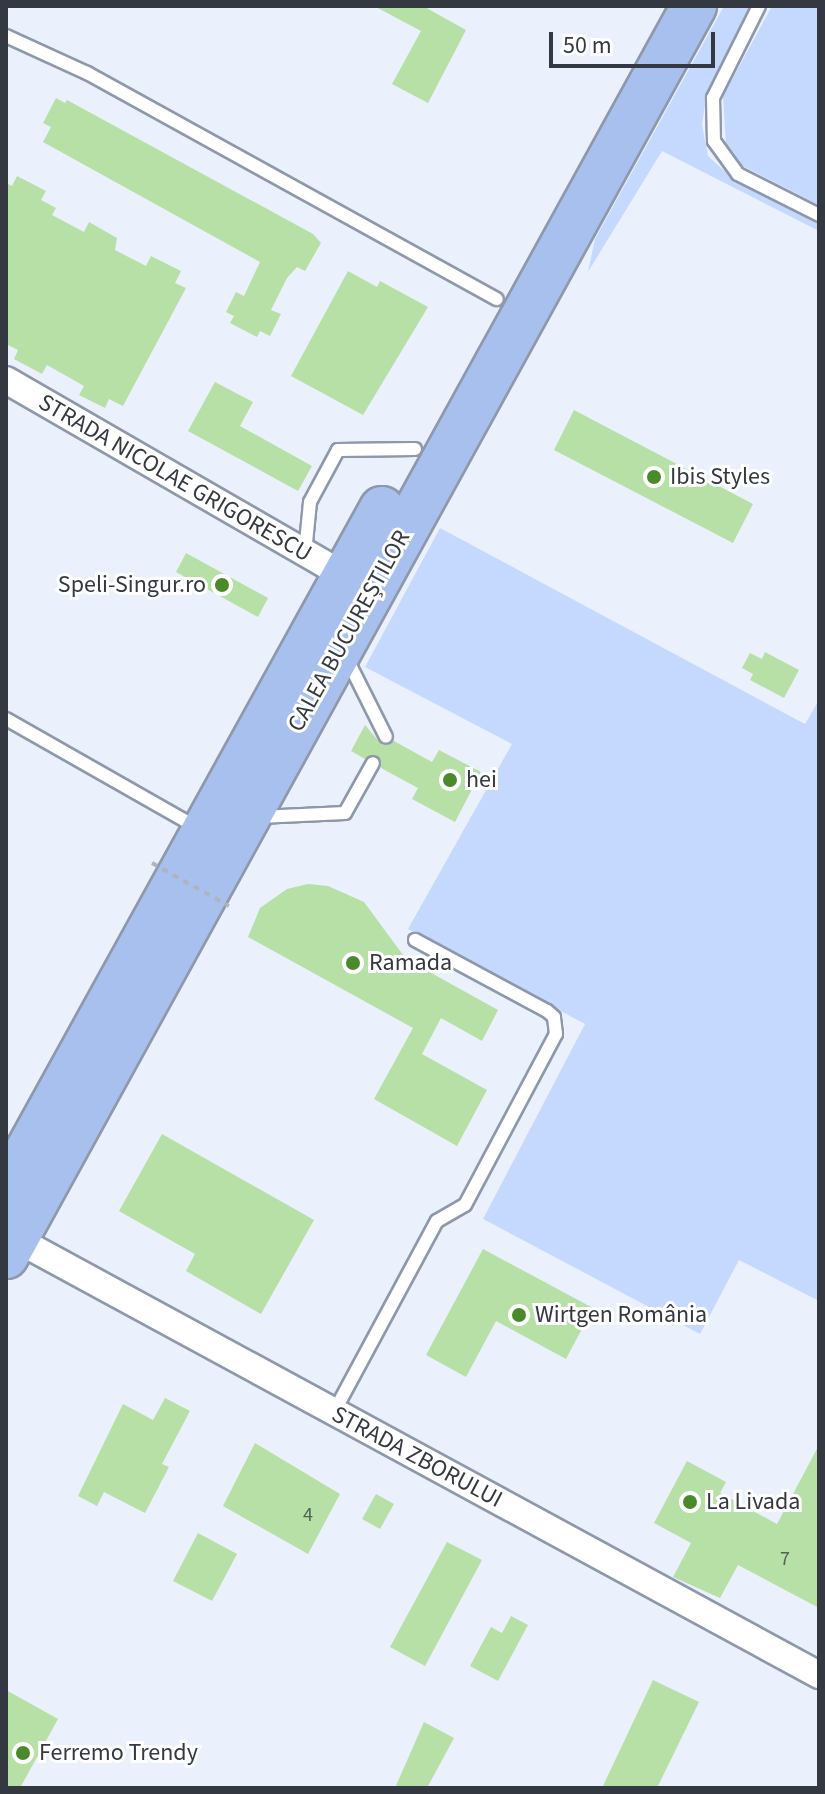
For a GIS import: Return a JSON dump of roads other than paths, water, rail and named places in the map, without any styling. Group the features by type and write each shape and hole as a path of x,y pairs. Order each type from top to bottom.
{"highway":[{"name":"CALEA BUCUREȘTILOR","path":"6,1190 659,6"},
{"name":"CALEA BUCUREȘTILOR","path":"11,1248 694,6"}],"street":[{"name":"STRADA NICOLAE GRIGORESCU","path":"6,380 344,575"},
{"name":"STRADA ZBORULUI","path":"11,1248 334,1412 819,1675"}],"lane":[{"path":"759,6 713,98 714,141 738,174 819,215"},
{"path":"6,36 87,73 497,299"},
{"path":"305,553 310,502 338,450 415,449"},
{"path":"340,646 386,737"},
{"path":"6,719 203,831"},
{"path":"247,818 345,813 373,763"},
{"path":"334,1412 437,1221 465,1205 556,1034 554,1017 547,1011 415,940"}],"place":[{"name":"Ibis Styles","path":"654,477"},
{"name":"Speli-Singur.ro","path":"222,585"},
{"name":"hei","path":"450,780"},
{"name":"Ramada","path":"353,963"},
{"name":"Wirtgen România","path":"519,1315"},
{"name":"La Livada","path":"690,1502"},
{"name":"Ferremo Trendy","path":"23,1753"}]}
